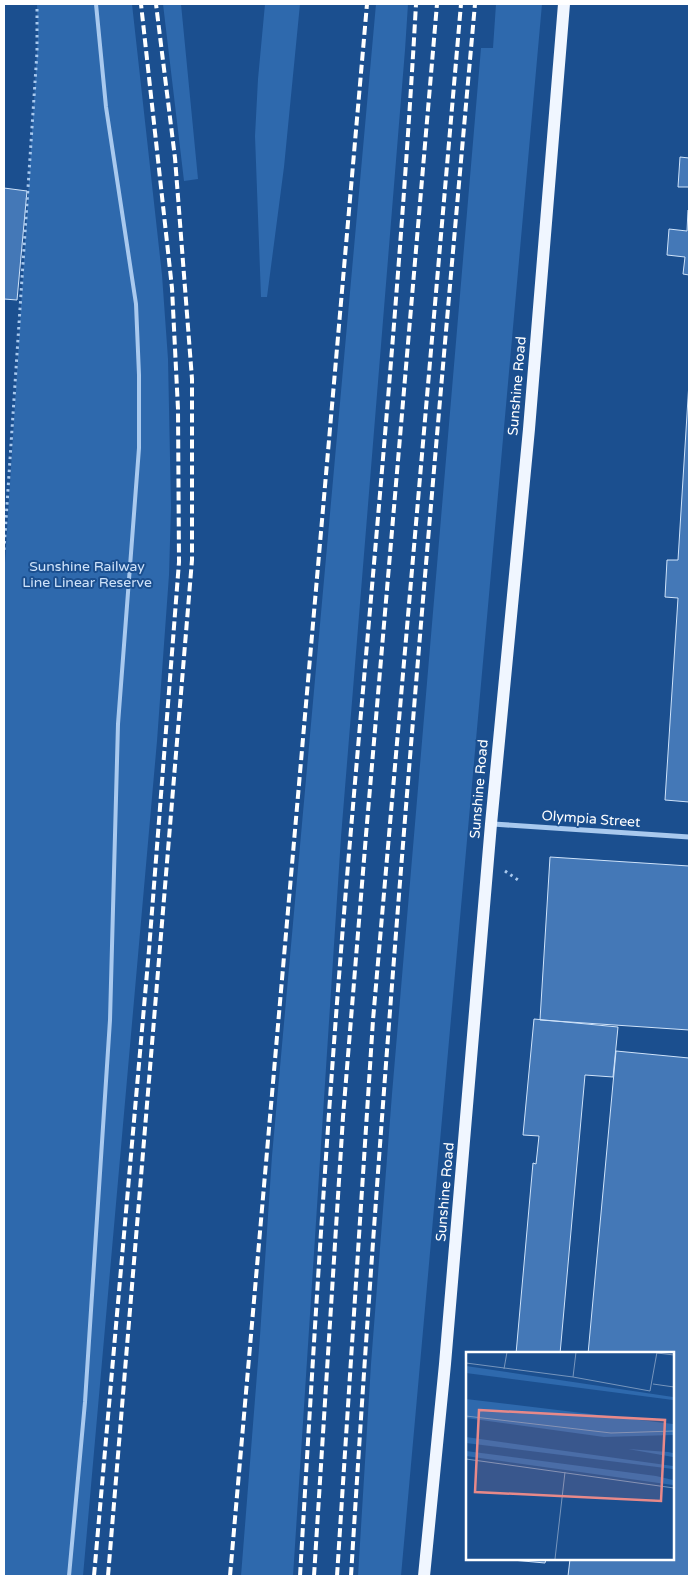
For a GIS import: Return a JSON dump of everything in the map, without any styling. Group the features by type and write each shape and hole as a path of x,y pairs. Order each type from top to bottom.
{"main road":[{"name":"Sunshine Road","path":"424,1576 446,1354 490,824 529,429 564,4"}],"street":[{"name":"Olympia Street","path":"490,824 689,837"}],"lane":[{"path":"69,1576 85,1402 110,1020 118,724 139,448 140,375 136,304 106,107 96,4"}],"path":[{"path":"4,550 37,52 37,4"}],"green space":[{"name":"Sunshine Railway Line Linear Reserve","path":"37,4 132,4 162,275 168,359 171,507 169,575 157,741 83,1576 4,1576 4,579 38,36"},
{"path":"163,4 181,4 198,179 184,181"},
{"path":"265,4 300,4 284,167 267,297 261,297 255,136"},
{"path":"376,4 408,4 341,837 293,1576 241,1576 272,1156"},
{"path":"496,4 542,4 401,1576 358,1576 371,1364 392,1094 481,48 493,48"}],"building":[{"path":"680,157 689,158 689,187 678,187"},
{"path":"4,188 27,191 17,300 4,299"},
{"path":"688,210 689,275 683,274 685,257 667,255 669,229 687,231"},
{"path":"689,382 689,802 665,800 678,598 665,597 667,560 678,560"},
{"path":"550,857 689,866 689,1030 540,1020"},
{"path":"534,1019 618,1027 613,1077 585,1075 560,1352 516,1352 533,1163 536,1164 539,1136 523,1135"},
{"path":"616,1051 689,1058 689,1576 568,1576 570,1560 673,1560 673,1352 588,1352"},
{"path":"512,1560 546,1560 545,1563"}],"railway":[{"path":"94,1576 149,950 179,562 178,409 172,288 141,4"},
{"path":"108,1576 192,560 192,379 175,158 156,4"},
{"path":"230,1576 367,4"},
{"path":"300,1576 334,1043 394,327 416,4"},
{"path":"314,1576 343,1117 437,4"},
{"path":"337,1576 373,1020 461,4"},
{"path":"351,1576 377,1183 407,790 475,4"}]}
